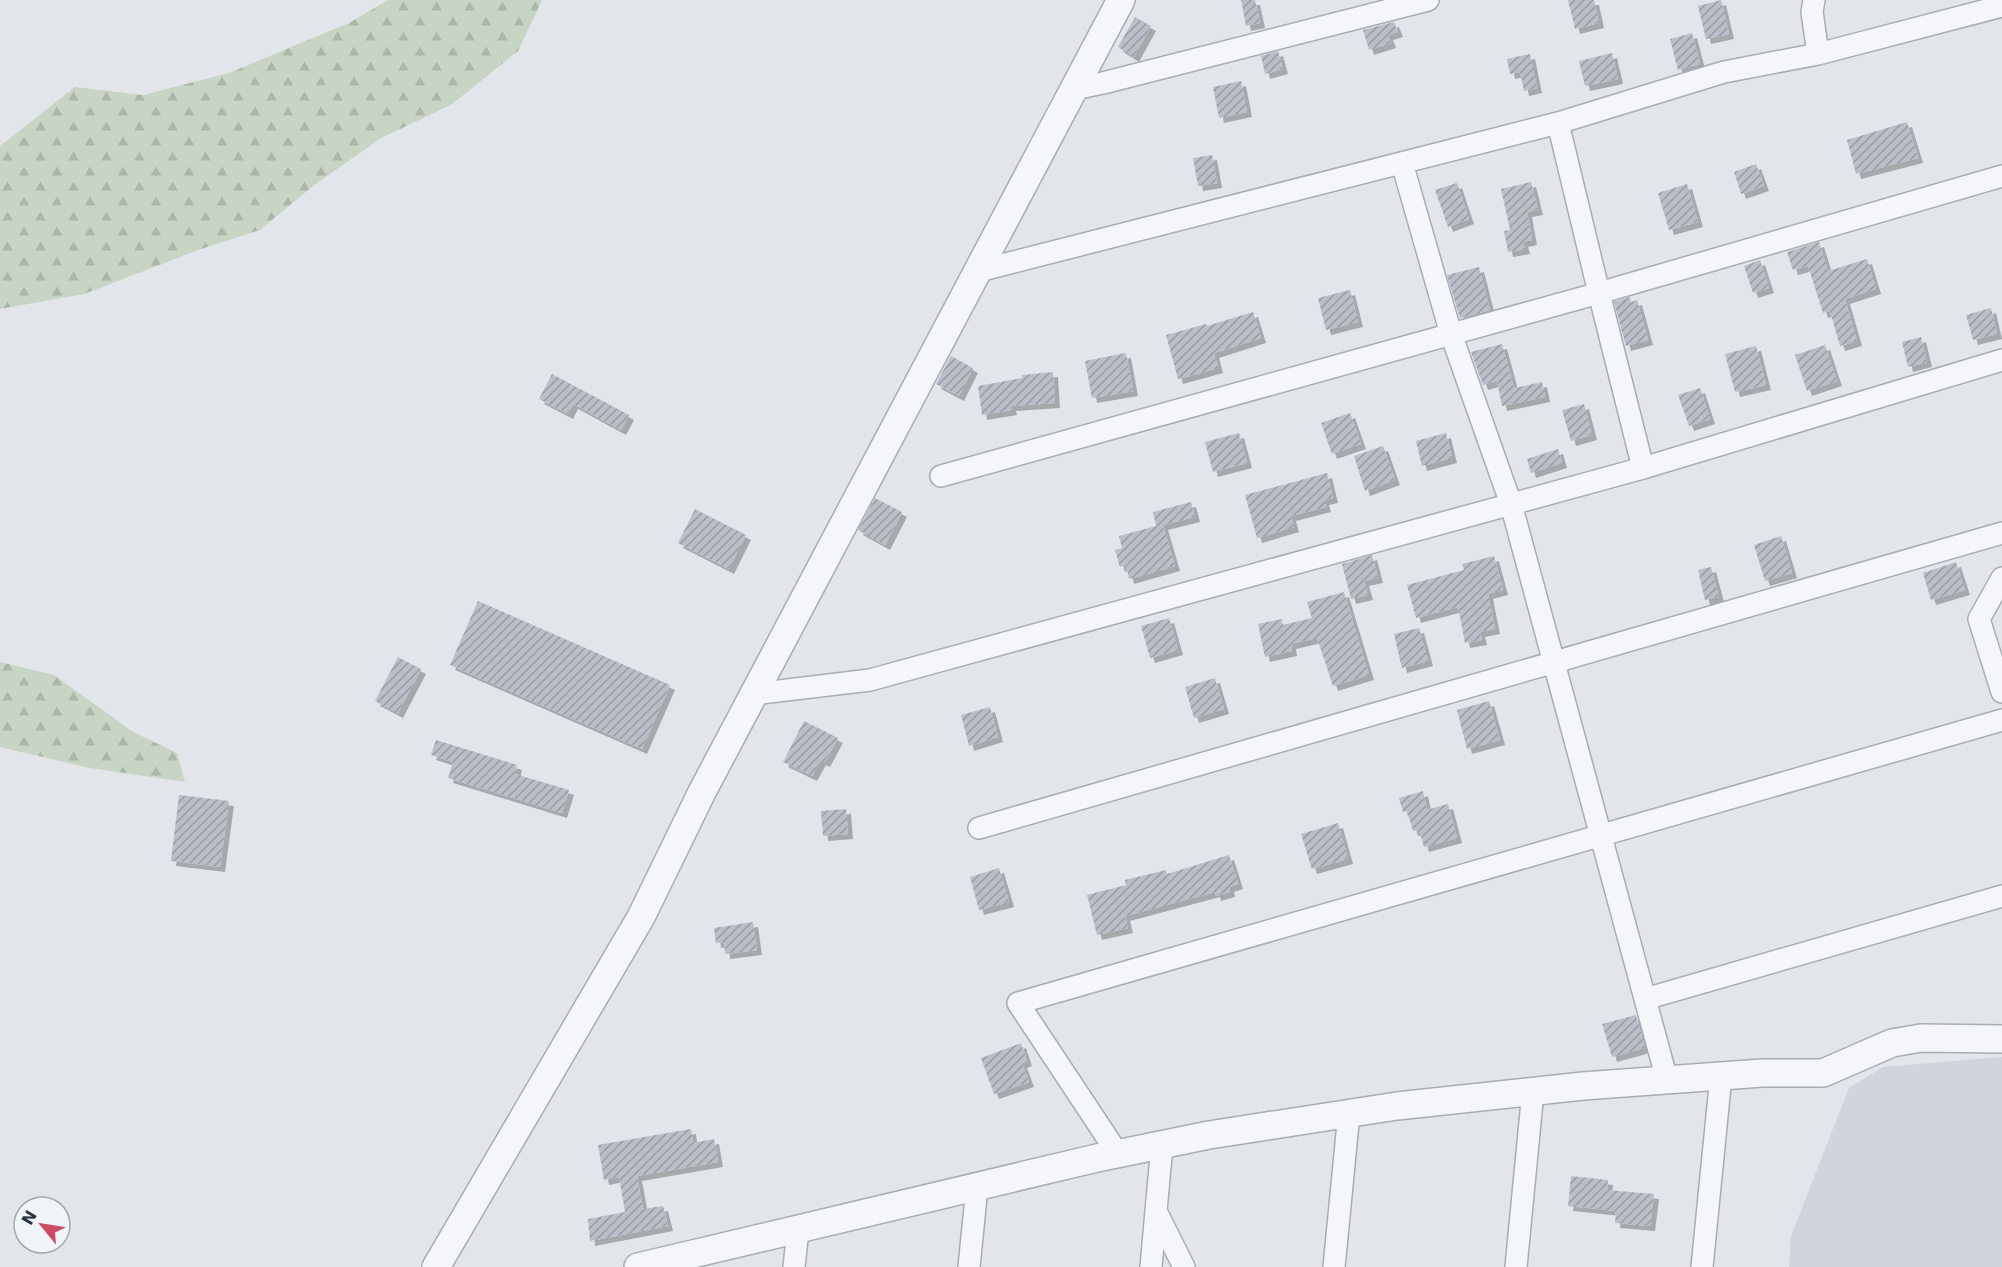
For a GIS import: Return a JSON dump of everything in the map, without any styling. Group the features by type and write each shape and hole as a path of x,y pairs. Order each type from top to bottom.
{"street":[{"path":"436,1267 641,917 702,792 1121,0"},
{"path":"1074,89 1428,0"},
{"path":"1814,0 1812,12 1818,54"},
{"path":"978,271 1558,123 1724,72 1818,54 2002,6"},
{"path":"1558,123 1643,468"},
{"path":"1402,163 1451,334 1511,504 1667,1080"},
{"path":"941,476 1599,293 2002,176"},
{"path":"754,694 870,680 1643,468 2002,360"},
{"path":"979,828 2002,533"},
{"path":"2002,578 1979,619 2002,692"},
{"path":"1118,1154 1018,1003 2002,720"},
{"path":"1645,999 2002,896"},
{"path":"638,1267 1118,1154 1349,1113 1533,1091 1721,1076 1823,1073 1892,1043 1921,1038 2002,1039"},
{"path":"1702,1267 1721,1076"},
{"path":"1516,1267 1533,1091"},
{"path":"1334,1267 1349,1113"},
{"path":"1151,1267 1162,1145"},
{"path":"969,1267 977,1187"},
{"path":"1156,1211 1184,1267"},
{"path":"794,1267 798,1230"}],"shaded area":[{"path":"2002,1057 2002,1267 1789,1267 1791,1236 1849,1088 1883,1067"}],"green space":[{"path":"388,0 542,0 518,51 451,105 381,138 313,186 260,230 201,249 84,294 0,309 0,146 75,87 143,95 229,73 349,23"},
{"path":"0,662 54,675 133,732 177,753 185,782 90,768 0,747"}],"building":[{"path":"1241,0 1255,0 1260,23 1246,26"},
{"path":"1568,0 1594,0 1599,23 1575,29"},
{"path":"1721,0 1729,34 1706,39 1698,6"},
{"path":"1135,17 1151,26 1134,57 1118,47"},
{"path":"1394,22 1398,32 1388,35 1391,43 1369,50 1363,30"},
{"path":"1692,33 1700,64 1678,70 1670,39"},
{"path":"1278,51 1283,69 1265,74 1261,56"},
{"path":"1612,53 1618,79 1585,86 1579,61"},
{"path":"1530,54 1537,88 1524,91 1520,72 1510,74 1507,59"},
{"path":"1241,81 1247,112 1219,118 1213,87"},
{"path":"1907,122 1918,158 1856,174 1847,140"},
{"path":"1212,155 1217,183 1198,186 1193,158"},
{"path":"1756,164 1764,186 1741,194 1734,172"},
{"path":"1531,182 1538,210 1527,212 1532,240 1523,242 1525,249 1508,252 1504,231 1510,230 1501,189"},
{"path":"1457,183 1469,219 1448,227 1435,190"},
{"path":"1687,184 1698,222 1669,230 1658,193"},
{"path":"1819,242 1828,271 1867,259 1876,289 1845,299 1857,341 1840,346 1830,311 1823,313 1808,266 1793,270 1787,252"},
{"path":"1760,260 1769,288 1753,293 1744,266"},
{"path":"1479,267 1490,310 1460,318 1447,275"},
{"path":"1350,290 1358,322 1326,330 1318,298"},
{"path":"1630,297 1631,302 1637,300 1648,340 1626,346 1614,302"},
{"path":"1991,308 1997,334 1973,340 1966,315"},
{"path":"1253,312 1261,338 1214,353 1218,368 1178,379 1166,335"},
{"path":"1921,337 1927,362 1908,367 1902,342"},
{"path":"1502,344 1514,388 1542,382 1545,397 1502,406 1497,381 1483,385 1471,352"},
{"path":"1825,345 1837,381 1807,391 1795,355"},
{"path":"1756,346 1766,385 1735,392 1725,354"},
{"path":"1126,353 1133,391 1092,398 1085,361"},
{"path":"951,356 973,368 959,396 936,384"},
{"path":"1053,372 1055,403 1011,406 1012,410 982,415 978,386 1022,378 1022,375"},
{"path":"552,374 629,415 621,430 573,404 568,414 539,399"},
{"path":"1700,388 1710,419 1689,426 1678,395"},
{"path":"1584,404 1592,435 1571,441 1562,410"},
{"path":"1350,413 1361,444 1332,454 1321,423"},
{"path":"1239,433 1247,463 1213,472 1205,442"},
{"path":"1446,433 1452,458 1422,466 1416,441"},
{"path":"1383,446 1395,480 1365,491 1354,456"},
{"path":"1558,449 1562,463 1531,473 1527,459"},
{"path":"1327,473 1333,498 1324,500 1326,507 1291,516 1294,527 1257,538 1245,495"},
{"path":"875,498 902,512 885,545 858,530"},
{"path":"1191,502 1195,517 1163,525 1175,566 1129,579 1126,565 1120,567 1115,550 1122,548 1119,536 1156,526 1153,512"},
{"path":"695,509 746,535 729,569 678,543"},
{"path":"1781,536 1792,573 1765,581 1754,545"},
{"path":"1372,555 1378,578 1364,581 1368,595 1351,599 1342,564"},
{"path":"1494,556 1503,590 1488,594 1495,629 1480,632 1482,640 1465,643 1458,607 1416,618 1407,585 1464,570 1462,564"},
{"path":"1956,562 1965,590 1931,600 1923,573"},
{"path":"1711,567 1719,597 1705,600 1698,570"},
{"path":"1344,592 1369,675 1333,686 1317,638 1291,644 1292,651 1265,657 1258,624 1282,619 1283,625 1312,618 1307,602"},
{"path":"478,601 670,685 642,749 450,665"},
{"path":"1169,618 1178,650 1150,658 1141,626"},
{"path":"1419,628 1428,661 1402,668 1394,634"},
{"path":"398,657 421,669 398,713 375,701"},
{"path":"1215,678 1224,709 1194,718 1185,687"},
{"path":"1489,701 1500,740 1467,749 1457,710"},
{"path":"990,707 998,737 969,746 961,715"},
{"path":"804,721 838,738 825,762 821,760 812,776 783,762"},
{"path":"436,740 517,765 515,774 569,790 562,813 448,778 453,762 431,755"},
{"path":"1423,791 1427,810 1448,804 1457,838 1424,847 1419,830 1413,831 1407,811 1403,812 1399,798"},
{"path":"179,795 229,801 220,867 171,861"},
{"path":"846,809 848,834 823,836 821,811"},
{"path":"1338,823 1348,859 1312,869 1301,834"},
{"path":"1229,855 1238,884 1229,887 1230,892 1216,896 1215,892 1125,916 1128,928 1097,935 1087,895 1126,885 1125,880 1166,870 1167,874"},
{"path":"999,868 1009,902 979,910 970,877"},
{"path":"753,922 757,950 725,954 724,942 716,943 714,928"},
{"path":"1636,1015 1645,1048 1612,1057 1602,1024"},
{"path":"1021,1043 1027,1061 1022,1063 1029,1082 994,1094 981,1058"},
{"path":"691,1129 693,1143 714,1139 718,1162 637,1176 643,1209 663,1206 668,1226 590,1241 588,1219 625,1212 619,1177 604,1180 598,1145"},
{"path":"1571,1176 1608,1180 1607,1190 1654,1194 1650,1226 1615,1223 1616,1211 1568,1206"}]}
